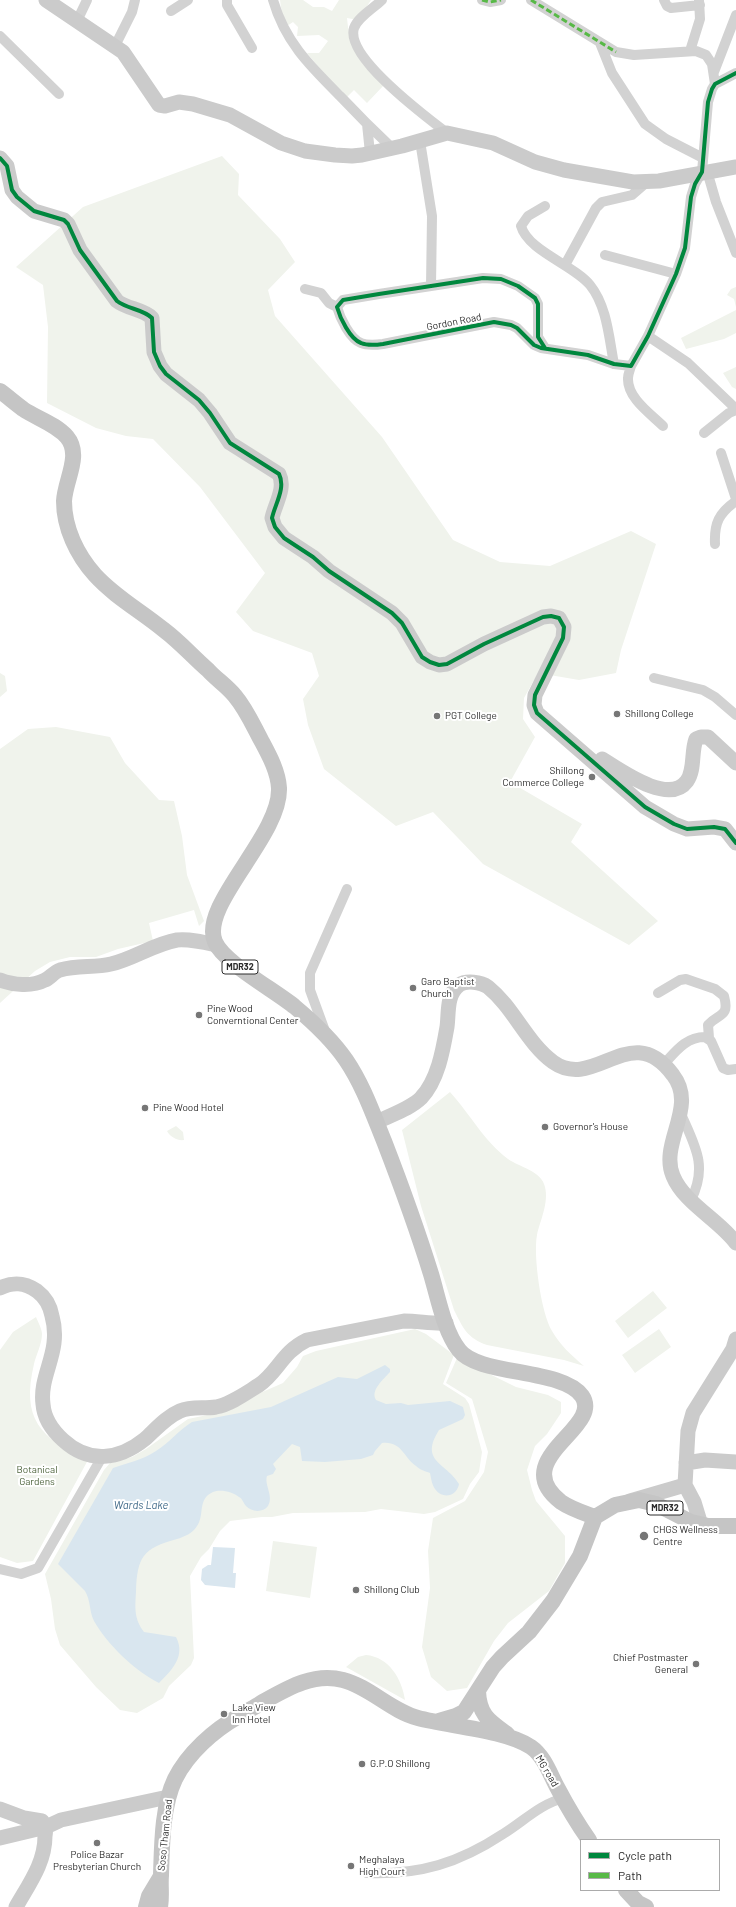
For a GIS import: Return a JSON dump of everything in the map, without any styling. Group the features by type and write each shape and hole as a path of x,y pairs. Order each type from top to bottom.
{"main road":[{"path":"0,391 24,410 64,433 70,440 73,449 73,459 65,495 66,518 70,534 87,566 113,592 180,643 232,692 248,715 273,764 278,778 279,792 277,806 264,836 219,910 213,929 216,945"},
{"name":"MDR32","path":"216,945 222,952 250,975 295,1007 328,1039 346,1060 366,1096 377,1122 415,1222 446,1324 458,1350 469,1358 488,1365 525,1373 568,1385 582,1396 585,1405 584,1411 574,1429 546,1463 544,1474 545,1482 560,1501 595,1517 615,1505 628,1501 639,1500 656,1504 684,1520 701,1525 736,1526"},
{"path":"435,1721 456,1716 464,1712 502,1657 529,1632 553,1601 580,1556 595,1517"},
{"name":"Soso Tham Road","path":"146,1907 149,1896 161,1876 163,1834 168,1797 175,1779 186,1760 211,1736 237,1716 279,1691 303,1682 320,1678 344,1680 356,1685 402,1712 417,1718 435,1721"},
{"path":"478,1692 479,1706 490,1722 518,1741"},
{"name":"MG road","path":"435,1721 490,1733 518,1741 531,1747 538,1754 577,1823 588,1839"},
{"path":"160,1907 161,1876"},
{"path":"627,1891 638,1902 646,1907"}],"street":[{"path":"46,0 123,52 155,100 159,104 165,106 179,102 193,104 230,115 281,143 305,151 352,156 392,148 446,133"},
{"path":"77,21 86,0"},
{"path":"115,46 132,12 135,0"},
{"path":"171,11 188,0"},
{"path":"227,0 227,5 252,48"},
{"path":"273,0 282,27 294,46 318,76 392,148"},
{"path":"382,0 355,26 353,32 358,49 369,65 408,103 446,133 493,143 535,162 564,170 633,182 647,182 701,169 736,167"},
{"path":"482,0 490,2 501,0"},
{"path":"530,0 616,52 634,55 690,51 701,53 710,58 714,72 715,84"},
{"path":"664,0 667,6 671,8 699,2 700,19 690,51"},
{"path":"714,72 736,15"},
{"path":"0,36 59,94"},
{"path":"600,43 612,74 645,124 666,139 701,169 716,202 736,254"},
{"path":"663,426 639,402 628,385 627,377 631,366 648,336 676,274 685,248 690,197 701,169 708,102 712,89 715,84 736,73"},
{"path":"367,124 370,153"},
{"path":"420,141 432,216 431,286"},
{"path":"0,158 7,166 12,190 17,197 34,211 64,220 71,229 80,250 117,301 122,305 152,318 154,352 160,366 166,374 199,400 230,442 279,474 281,479 281,487 272,518 279,533 313,557 329,571 392,613 402,623 416,649 425,660 439,665 447,664 484,644 544,617 554,616 561,620 564,630 563,638 537,690 534,705 539,716 598,764 636,800 656,814 687,829 714,827 724,829 736,843"},
{"path":"565,265 596,208 602,202 632,194 647,182"},
{"path":"545,206 528,216 521,226 523,231 537,247 578,274 590,285 598,297 608,333 614,364"},
{"path":"605,255 676,274"},
{"path":"306,289 321,293 329,303 337,307 343,300 431,286 492,277 509,281 535,298 538,304 538,337 545,348"},
{"name":"Gordon Road","path":"337,307 342,322 352,335 359,342 366,344 383,344 494,322 511,325 517,328 534,345 588,356 614,364 631,366"},
{"path":"648,336 688,363 736,410 729,413 704,433"},
{"path":"715,544 716,524 720,516 735,503 721,453"},
{"path":"654,678 703,690 715,697 736,715"},
{"path":"568,740 582,746 630,776 651,787 661,790 681,786 687,781 691,771 694,745 696,739 701,737 708,737 736,763"},
{"path":"328,1039 310,990 310,973 347,889"},
{"path":"0,980 8,984 25,984 44,981 57,971 76,966 105,965 120,962 176,940 199,941 216,945"},
{"path":"658,992 680,980 686,979 720,991 726,1001 725,1010 722,1015 708,1025 709,1038 723,1068 728,1070 736,1069"},
{"path":"377,1122 421,1098 429,1088 437,1072 447,1027 449,1002 453,990 460,984 469,982 487,986 498,997 528,1037 547,1057 564,1068 575,1070 586,1069 626,1053 639,1052 655,1058 664,1064 674,1076 680,1087 682,1100 681,1114 670,1151 672,1176 679,1187 691,1200 728,1231 736,1243"},
{"path":"664,1064 685,1042 700,1037 709,1038"},
{"path":"681,1114 699,1154 700,1165 697,1188 691,1200"},
{"path":"0,1288 10,1284 20,1283 30,1286 46,1300 51,1311 56,1335 51,1361 42,1390 45,1415 51,1425 64,1440 86,1454 102,1457 118,1454 134,1446 168,1418 182,1410 217,1406 237,1398 266,1379 290,1351 307,1340 404,1321 446,1324"},
{"path":"701,1525 694,1502 685,1485 690,1422 698,1404 733,1349 736,1339"},
{"path":"698,1404 736,1364"},
{"path":"0,1569 21,1574 38,1568 102,1457"},
{"path":"686,1463 706,1460 736,1462"},
{"path":"628,1501 685,1485"},
{"path":"0,1838 46,1827 61,1820 168,1797"},
{"path":"367,1873 399,1874 420,1871 459,1858 504,1834 542,1806 564,1798"},
{"path":"0,1809 24,1818 42,1821 46,1827 41,1863 16,1907"}],"green space":[{"path":"280,0 303,0 313,7 324,7 332,11 339,0 371,0 358,20 347,18 355,52 384,85 367,103 354,90 345,99 307,53 319,53 328,41 319,35 297,36 298,27 293,22 284,28"},
{"path":"222,156 239,174 238,195 280,239 295,262 268,290 275,316 382,437 453,540 500,562 550,566 631,531 656,544 621,650 616,673 579,680 538,673 524,698 523,719 535,737 510,782 582,824 571,842 658,921 629,945 483,864 433,812 396,826 324,769 308,725 303,699 319,676 312,653 253,631 236,612 265,573 200,487 153,439 126,436 96,428 47,403 48,327 43,285 16,267 83,207"},
{"path":"736,287 736,307 734,299 727,295 731,289"},
{"path":"736,310 736,333 724,339 686,349 681,338"},
{"path":"736,367 736,389 732,387 723,373"},
{"path":"0,673 5,676 7,691 0,697"},
{"path":"56,727 110,737 125,763 159,800 174,801 182,836 187,875 204,921 199,926 194,910 149,923 153,941 118,949 96,957 70,957 50,962 35,971 0,1003 0,749 28,729"},
{"path":"450,1092 484,1136 499,1152 513,1162 535,1173 543,1182 546,1199 536,1244 537,1269 541,1298 548,1323 555,1336 566,1350 584,1366 564,1360 487,1345 480,1342 466,1332 454,1310 421,1206 402,1130"},
{"path":"176,1126 183,1132 184,1140 174,1138 167,1131"},
{"path":"653,1291 667,1308 628,1338 615,1321"},
{"name":"Botanical Gardens","path":"36,1317 42,1334 34,1364 31,1383 30,1399 33,1413 38,1424 46,1434 71,1452 88,1460 33,1561 17,1563 0,1557 0,1350 13,1332"},
{"path":"415,1329 426,1334 454,1355 443,1384 465,1398 469,1404 482,1452 479,1472 470,1484 463,1499 435,1512 424,1514 381,1509 365,1512 293,1513 272,1517 230,1521 220,1531 209,1549 201,1557 190,1576 194,1658 191,1665 169,1686 163,1698 137,1713 120,1710 96,1687 60,1645 55,1629 51,1599 45,1574 104,1470 110,1463 132,1457 146,1449 188,1419 212,1414 283,1383 297,1367 303,1356 316,1351"},
{"path":"659,1329 671,1347 635,1373 622,1355"},
{"path":"457,1358 516,1387 548,1395 561,1402 561,1413 547,1434 535,1446 527,1470 536,1501 565,1536 565,1563 549,1591 508,1623 494,1641 467,1688 447,1691 431,1677 422,1647 430,1588 428,1551 433,1518 465,1501 484,1472 488,1452 472,1399 446,1383"},
{"path":"273,1541 317,1547 310,1598 266,1591"},
{"path":"366,1655 381,1660 393,1670 401,1684 405,1700 346,1667 358,1657"}],"water":[{"name":"Wards Lake","path":"385,1365 390,1369 390,1372 381,1381 376,1389 376,1400 386,1404 401,1403 408,1405 450,1401 463,1407 465,1415 463,1419 439,1430 432,1449 433,1455 437,1461 454,1477 459,1484 456,1491 449,1495 442,1495 438,1492 433,1486 430,1473 418,1467 402,1450 394,1444 382,1443 373,1455 361,1459 325,1462 302,1461 300,1447 292,1444 273,1464 276,1469 273,1474 267,1476 266,1479 270,1494 270,1502 266,1508 260,1511 251,1510 234,1494 223,1491 213,1492 205,1499 201,1517 193,1531 183,1537 156,1546 149,1550 144,1556 140,1562 137,1580 135,1608 138,1623 144,1632 176,1637 179,1644 179,1650 173,1668 159,1683 131,1664 106,1639 94,1621 85,1591 58,1564 113,1468 151,1454 161,1448 192,1422 271,1407 338,1377 357,1379"},
{"path":"213,1547 235,1548 233,1573 236,1573 235,1588 205,1585 201,1580 202,1569 208,1565 211,1565"}],"marked path":[{"path":"482,0 490,2 501,0"},
{"path":"531,0 616,52"}],"cycle path":[{"path":"545,348 538,337 538,304 535,298 518,286 501,279 483,278 343,300 337,307 340,317 349,333 357,341 366,345 383,344 494,322 511,325 517,328 534,345 541,348 588,355 614,364 631,366 648,336 676,274 685,248 691,197 695,184 702,172 708,102 712,89 715,84 736,73"},
{"path":"0,158 7,166 12,190 17,197 34,211 64,220 68,224 80,250 117,301 152,318 154,352 160,366 166,374 199,400 210,413 230,443 279,474 281,479 281,490 272,518 275,527 284,538 313,557 329,571 392,613 402,623 422,657 439,665 447,664 484,644 543,617 551,616 559,618 564,627 563,638 535,695 534,705 537,713 645,807 674,824 687,829 714,827 725,829 736,843"}],"place":[{"name":"Shillong College","path":"617,714"},
{"name":"PGT College","path":"437,716"},
{"name":"Shillong Commerce College","path":"592,777"},
{"name":"Garo Baptist Church","path":"413,988"},
{"name":"Pine Wood Converntional Center","path":"199,1015"},
{"name":"Pine Wood Hotel","path":"145,1108"},
{"name":"Governor's House","path":"545,1127"},
{"name":"CHGS Wellness Centre","path":"644,1536"},
{"name":"Shillong Club","path":"356,1590"},
{"name":"Chief Postmaster General","path":"696,1664"},
{"name":"Lake View Inn Hotel","path":"224,1714"},
{"name":"G.P.O Shillong","path":"362,1764"},
{"name":"Police Bazar Presbyterian Church","path":"97,1843"},
{"name":"Meghalaya High Court","path":"351,1866"}]}
